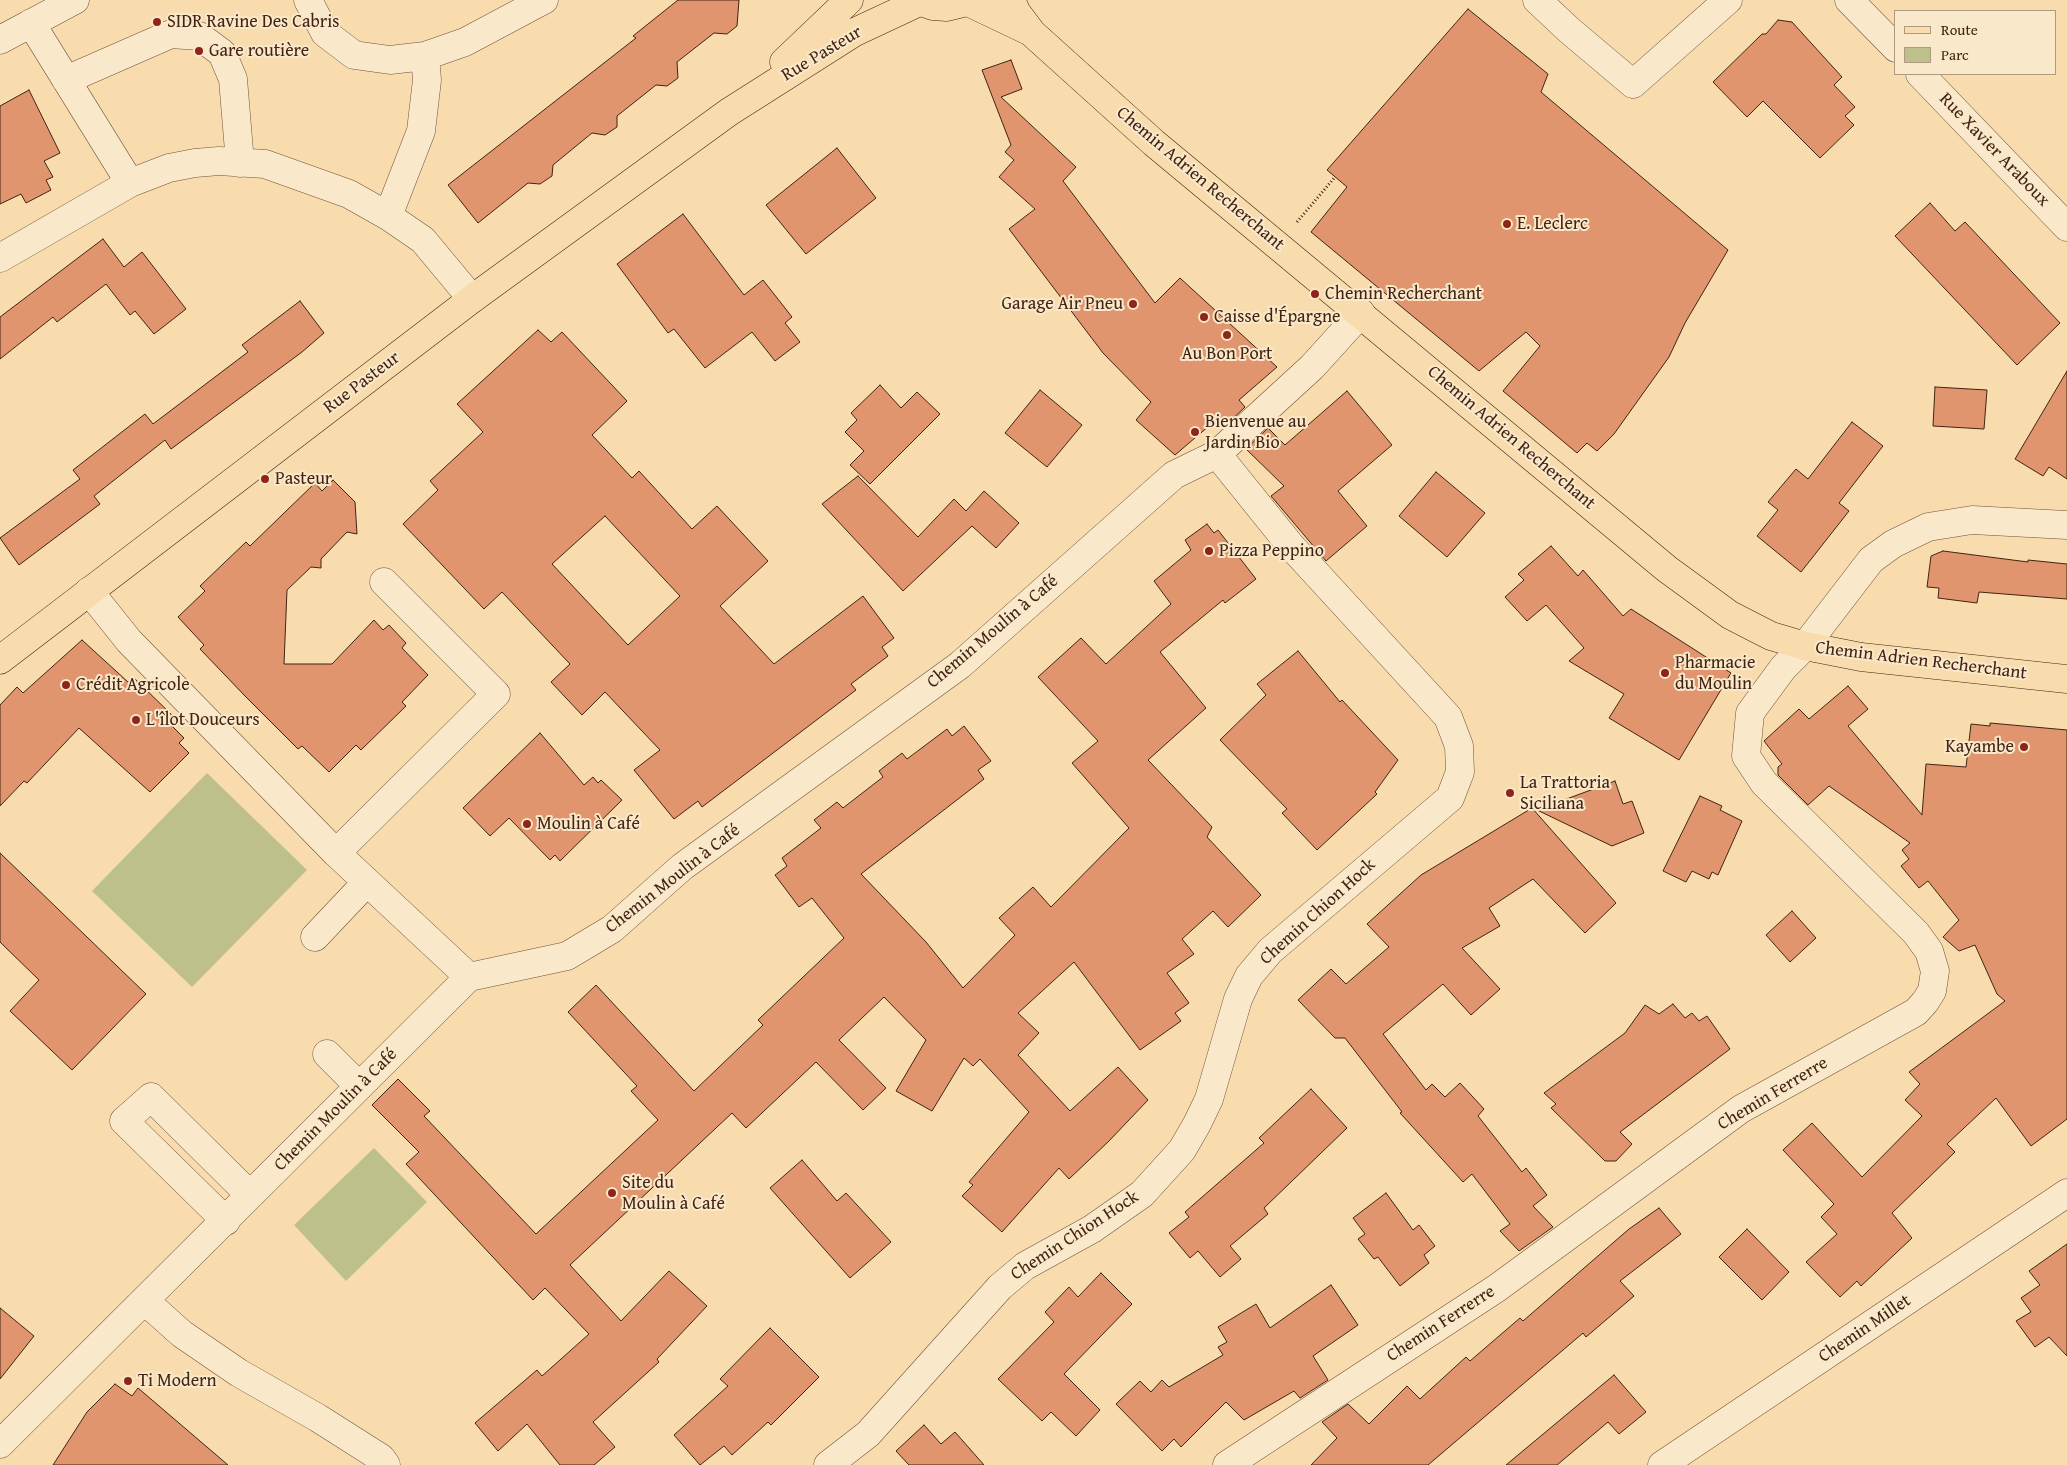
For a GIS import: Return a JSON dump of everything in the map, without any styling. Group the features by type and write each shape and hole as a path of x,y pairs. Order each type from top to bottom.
{"main road":[{"name":"Rue Pasteur","path":"729,112 849,0"},
{"name":"Chemin Adrien Recherchant","path":"1011,0 1017,13 1032,33 1154,143 1667,569 1730,615 1771,636 1805,646 1861,657 2067,679"},
{"name":"Rue Pasteur","path":"0,660 472,299 729,112 855,32 917,1"},
{"path":"917,1 947,7 972,1"},
{"name":"Chemin Adrien Recherchant","path":"972,1 1032,33"}],"street":[{"path":"0,40 74,0"},
{"path":"308,0 326,33 354,55 390,60 425,56 466,42 544,0"},
{"path":"1537,0 1569,30 1633,84 1728,0"},
{"path":"1849,0 1894,46"},
{"path":"31,23 130,183"},
{"path":"66,80 171,34 199,36 222,53 233,79 240,163"},
{"path":"388,216 421,131 427,80 425,56"},
{"name":"Rue Xavier Araboux","path":"1921,75 2067,227"},
{"path":"0,258 130,183 169,168 219,161 265,164 339,191 388,216 422,240 472,299"},
{"name":"Chemin Moulin à Café","path":"0,1444 469,977 567,956 612,929 682,867 960,665 1174,475 1217,454 1312,367 1361,313"},
{"name":"Chemin Chion Hock","path":"828,1465 868,1434 1000,1287 1025,1266 1092,1228 1142,1194 1182,1150 1197,1124 1209,1099 1238,999 1249,976 1270,952 1450,798 1460,772 1459,746 1448,717 1291,546 1217,454"},
{"name":"Chemin Ferrerre","path":"1227,1465 1497,1288 1741,1109 1916,1012 1926,1002 1932,991 1934,971 1929,952 1916,933 1764,783 1746,756 1750,713 1783,668 1805,646 1871,560 1893,544 1928,527 1972,520 2067,525"},
{"path":"336,853 496,694 384,582"},
{"path":"89,591 128,641 336,853 469,977"},
{"path":"315,937 367,882"},
{"path":"326,1054 359,1086"},
{"path":"226,1220 124,1122 150,1097 250,1195"},
{"name":"Chemin Millet","path":"1662,1465 2067,1193"},
{"path":"145,1301 182,1334 230,1368 381,1458 386,1465"}],"path":[{"path":"1277,245 1335,177"}],"green space":[{"path":"207,773 307,870 192,987 92,891"},
{"path":"374,1148 427,1202 346,1281 294,1225"}],"building":[{"path":"678,0 739,0 737,26 727,34 714,33 677,62 678,78 667,86 656,85 617,116 617,127 605,135 592,133 553,165 552,176 540,184 528,183 478,223 448,185 636,38 633,36"},
{"name":"E. Leclerc","path":"1468,9 1548,74 1541,92 1728,250 1685,323 1669,357 1614,434 1597,451 1587,443 1577,453 1503,391 1540,346 1526,332 1479,371 1311,232 1347,187 1327,170"},
{"path":"1778,20 1792,22 1842,77 1834,85 1855,107 1845,116 1854,125 1820,158 1763,101 1747,117 1713,82 1762,34 1766,34"},
{"path":"1011,60 1022,89 1001,97 1076,167 1063,181 1155,303 1180,278 1277,367 1239,400 1245,407 1224,427 1216,420 1175,455 1136,420 1151,402 1103,353 1009,229 1035,209 999,177 1014,160 1005,152 1011,145 982,70"},
{"path":"29,90 60,153 44,161 53,177 46,180 51,190 26,203 21,194 0,204 0,106"},
{"path":"837,148 876,198 806,254 766,205"},
{"path":"1930,203 1955,231 1965,222 2060,323 2017,365 1895,236"},
{"path":"683,214 744,295 763,280 792,317 785,323 800,342 775,361 752,332 705,368 674,329 668,333 617,264"},
{"path":"103,239 124,267 142,252 186,309 154,334 135,311 130,315 106,284 57,322 53,317 0,359 0,317"},
{"path":"300,301 324,333 302,352 171,449 165,440 94,496 100,504 19,565 0,538 80,479 73,470 145,414 153,424 248,352 242,345"},
{"path":"538,330 551,342 562,332 627,401 592,435 632,478 639,471 692,529 717,506 768,561 720,606 774,664 863,596 894,638 882,647 888,656 851,684 856,690 702,807 698,801 674,819 634,770 660,750 605,692 582,715 551,682 570,664 502,592 484,609 403,524 438,490 430,481 483,432 457,404","holes":["605,516 680,596 628,645 552,564"]},
{"path":"2067,371 2067,479 2049,467 2043,476 2015,459"},
{"path":"880,385 901,408 917,392 940,414 870,484 850,465 864,451 845,432 857,420 851,413"},
{"path":"1935,387 1987,390 1984,429 1933,426"},
{"path":"1040,390 1082,425 1047,467 1005,433"},
{"path":"1347,391 1392,445 1338,491 1367,526 1326,561 1271,496 1284,486 1246,449 1268,428 1285,445"},
{"path":"1852,422 1883,446 1839,503 1849,511 1801,572 1757,536 1778,510 1768,502 1796,469 1808,479"},
{"path":"1436,472 1485,513 1447,557 1399,516"},
{"path":"858,476 918,537 954,499 966,511 984,491 1019,523 996,548 972,526 903,591 822,504"},
{"path":"333,480 355,502 357,534 347,532 321,559 321,568 311,567 287,590 284,664 332,664 374,620 383,630 389,625 406,643 402,648 428,675 402,702 406,706 361,750 356,745 329,772 302,746 298,749 245,696 200,649 204,645 178,617 205,591 200,586 246,542 250,546 315,483 322,491"},
{"path":"1207,524 1214,533 1218,530 1256,579 1225,603 1223,600 1160,652 1206,708 1148,760 1212,827 1207,837 1261,895 1228,927 1213,911 1182,939 1194,954 1167,973 1189,1003 1175,1013 1181,1021 1140,1050 1074,962 1018,1013 1039,1033 1018,1055 1070,1111 1118,1067 1148,1100 1069,1179 1059,1168 1002,1232 962,1196 973,1185 969,1182 1029,1112 980,1059 973,1066 964,1058 932,1111 896,1091 926,1040 884,997 839,1040 886,1088 863,1110 816,1062 746,1128 732,1113 570,1265 621,1321 669,1271 707,1306 657,1359 659,1362 593,1422 615,1447 594,1465 560,1465 527,1424 498,1451 475,1423 537,1370 542,1376 589,1334 545,1288 533,1300 406,1164 419,1152 372,1105 398,1079 430,1111 424,1116 536,1234 658,1120 631,1091 637,1086 568,1012 596,985 694,1091 763,1025 758,1020 844,938 812,898 799,907 775,875 787,866 782,858 821,828 814,820 837,802 843,808 883,777 879,771 902,753 907,759 947,729 952,736 964,726 991,761 978,770 984,779 861,874 926,942 963,988 1015,935 999,918 1033,887 1051,907 1129,828 1072,763 1098,741 1038,677 1081,638 1106,664 1171,604 1154,581 1191,550 1185,540"},
{"path":"1551,546 1578,576 1583,570 1623,616 1631,609 1731,673 1679,760 1609,718 1624,694 1569,661 1584,648 1546,605 1527,621 1505,597 1524,580 1518,574"},
{"path":"1943,551 2028,562 2028,560 2067,564 2067,599 1979,592 1977,603 1938,598 1939,588 1927,587 1931,556"},
{"path":"82,640 128,682 133,677 177,720 172,726 184,738 179,743 189,753 150,792 79,728 27,783 24,781 0,806 0,705 17,687 23,693"},
{"path":"1298,651 1340,702 1342,700 1398,760 1375,792 1377,794 1317,850 1282,813 1287,809 1220,740 1266,695 1257,684"},
{"path":"1848,686 1868,709 1848,726 1922,815 1926,764 1966,767 1971,724 1990,726 1990,723 2067,730 2067,1119 2031,1146 1996,1098 1947,1144 1955,1152 1892,1213 1912,1238 1861,1286 1857,1281 1840,1297 1806,1262 1837,1234 1821,1217 1834,1204 1783,1150 1812,1123 1862,1177 1922,1116 1905,1100 1920,1084 1909,1072 2005,1001 1997,994 1975,945 1959,951 1943,937 1959,920 1928,881 1919,888 1901,866 1909,859 1902,850 1910,843 1829,786 1808,805 1778,775 1778,767 1782,764 1764,741 1799,709 1809,719"},
{"path":"540,733 584,785 593,777 598,783 601,780 622,800 560,861 555,855 550,860 509,818 490,836 463,808"},
{"path":"1615,781 1623,804 1632,801 1644,833 1612,846 1537,810"},
{"path":"1700,796 1722,806 1720,810 1742,821 1718,875 1712,872 1709,879 1692,871 1686,882 1663,871"},
{"path":"1532,808 1616,903 1585,933 1533,879 1489,908 1500,926 1462,948 1500,989 1471,1015 1443,984 1383,1034 1426,1090 1432,1084 1445,1097 1460,1083 1484,1109 1478,1116 1522,1172 1526,1168 1547,1195 1533,1206 1553,1227 1519,1251 1500,1231 1510,1224 1472,1174 1463,1182 1400,1113 1402,1112 1345,1038 1335,1038 1298,1000 1331,969 1346,984 1389,947 1367,924 1421,875"},
{"path":"0,853 146,994 72,1070 10,1011 39,980 0,942"},
{"path":"1792,911 1816,938 1790,962 1766,935"},
{"path":"1673,1004 1685,1018 1692,1013 1699,1021 1707,1016 1730,1049 1620,1132 1632,1144 1616,1161 1605,1161 1551,1108 1556,1104 1544,1093 1625,1033 1645,1005 1659,1014"},
{"path":"1311,1089 1347,1128 1264,1208 1268,1214 1230,1246 1241,1259 1220,1277 1198,1251 1190,1258 1169,1233 1189,1217 1185,1212 1264,1143 1259,1138"},
{"path":"802,1160 837,1201 846,1193 891,1242 850,1278 770,1188"},
{"path":"1386,1193 1413,1230 1419,1225 1435,1246 1424,1255 1429,1263 1400,1286 1378,1257 1374,1259 1358,1239 1365,1234 1353,1218"},
{"path":"1659,1208 1681,1234 1620,1281 1634,1296 1586,1337 1583,1333 1428,1465 1311,1465 1337,1438 1322,1422 1348,1404 1369,1424 1407,1386 1420,1399 1466,1357 1470,1361 1520,1318 1523,1321 1629,1229"},
{"path":"1747,1229 1789,1272 1762,1300 1719,1257"},
{"path":"2067,1244 2067,1356 2049,1337 2035,1347 2016,1321 2031,1312 2021,1298 2040,1285 2029,1271"},
{"path":"1101,1273 1132,1304 1064,1374 1100,1410 1076,1436 1051,1412 1042,1421 998,1379 1054,1322 1045,1312 1069,1287 1078,1297"},
{"path":"1331,1285 1358,1325 1313,1356 1328,1380 1300,1398 1294,1391 1244,1420 1226,1402 1181,1447 1174,1439 1162,1451 1116,1404 1140,1381 1151,1392 1162,1380 1169,1387 1223,1355 1218,1347 1227,1342 1218,1327 1256,1304 1270,1328"},
{"path":"0,1308 34,1336 0,1379"},
{"path":"770,1328 819,1377 771,1425 768,1422 732,1455 724,1446 700,1465 674,1435 728,1386 720,1379"},
{"path":"1614,1375 1646,1412 1619,1434 1608,1422 1557,1465 1506,1465"},
{"path":"115,1384 132,1396 138,1388 228,1465 53,1465 87,1412"},
{"path":"924,1425 941,1444 955,1432 984,1465 909,1465 896,1451"}],"place":[{"name":"SIDR Ravine Des Cabris","path":"157,22"},
{"name":"Gare routière","path":"199,51"},
{"name":"E. Leclerc","path":"1507,224"},
{"name":"Chemin Recherchant","path":"1315,294"},
{"name":"Garage Air Pneu","path":"1133,304"},
{"name":"Caisse d'Épargne","path":"1204,317"},
{"name":"Au Bon Port","path":"1227,335"},
{"name":"Bienvenue au Jardin Bio","path":"1195,432"},
{"name":"Pasteur","path":"265,479"},
{"name":"Pizza Peppino","path":"1209,551"},
{"name":"Pharmacie du Moulin","path":"1665,673"},
{"name":"Crédit Agricole","path":"66,685"},
{"name":"L'îlot Douceurs","path":"136,720"},
{"name":"Kayambe","path":"2024,747"},
{"name":"La Trattoria Siciliana","path":"1510,793"},
{"name":"Moulin à Café","path":"527,824"},
{"name":"Site du Moulin à Café","path":"612,1193"},
{"name":"Ti Modern","path":"128,1381"}]}
